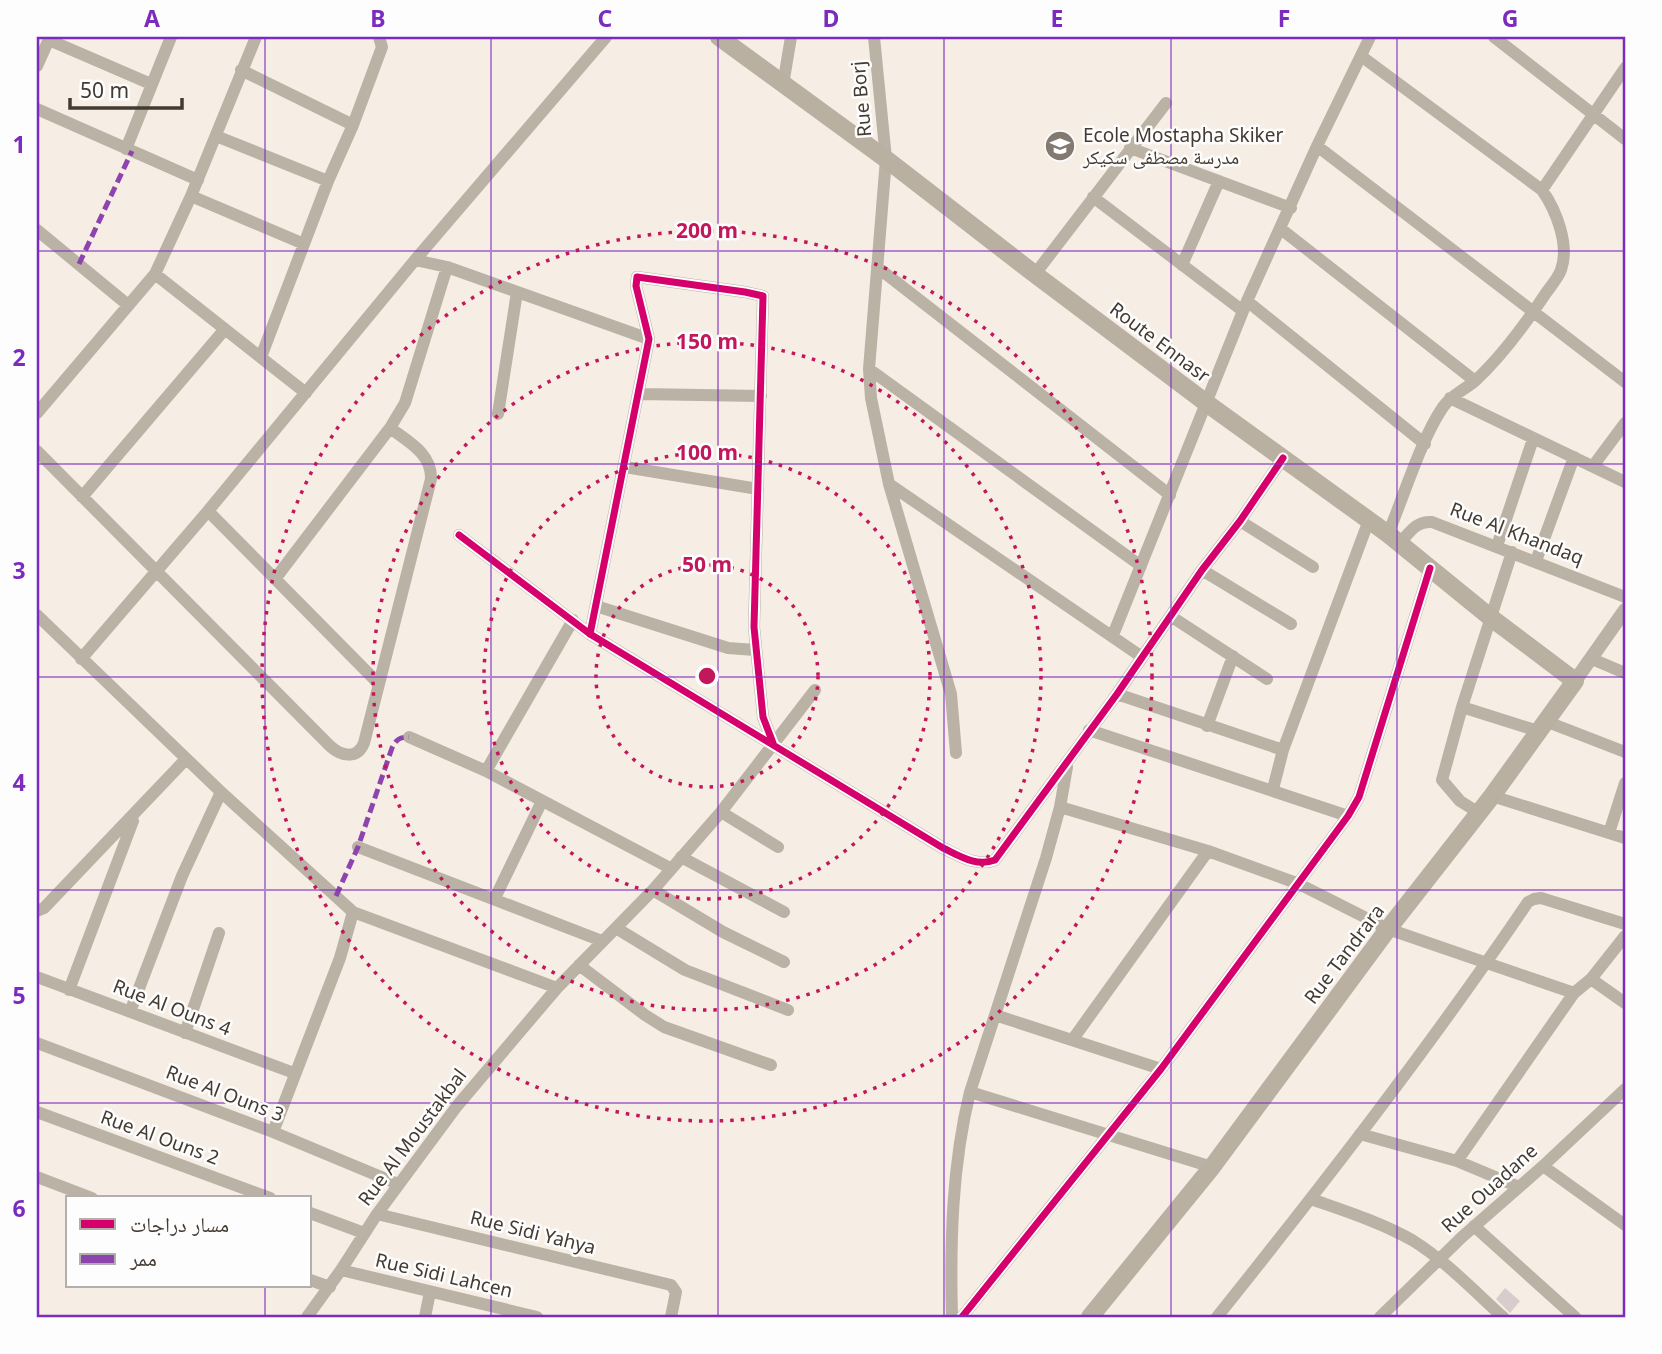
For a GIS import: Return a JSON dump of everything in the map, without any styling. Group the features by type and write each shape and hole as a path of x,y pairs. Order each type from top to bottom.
{"main road":[{"name":"Route Ennasr","path":"726,39 783,85 886,159 1205,402 1394,539 1490,617 1575,681"},
{"name":"Rue Tandrara","path":"1090,1317 1212,1167 1388,929 1492,796 1575,681"}],"street":[{"path":"126,149 171,37"},
{"path":"37,413 155,274 198,180 256,37"},
{"path":"261,357 382,47 379,37"},
{"path":"81,659 208,512 415,260 606,37"},
{"path":"783,85 791,37"},
{"name":"Rue Borj","path":"874,37 886,159 869,369 871,398 889,484 951,694 957,753"},
{"path":"1113,635 1245,306 1282,229 1317,146 1370,37"},
{"path":"1494,37 1625,139"},
{"path":"37,65 49,38 152,84"},
{"path":"1361,56 1542,190 1553,206 1561,229 1560,271 1534,311 1475,381 1450,398 1442,409 1425,444 1394,539"},
{"path":"1542,190 1625,68"},
{"path":"241,71 353,125"},
{"path":"1035,274 1166,103"},
{"path":"37,109 198,180"},
{"path":"216,136 328,181"},
{"path":"1317,146 1625,382"},
{"path":"1130,148 1291,208"},
{"path":"1182,265 1219,181"},
{"path":"191,196 304,244"},
{"path":"1093,197 1182,265 1245,306 1425,444"},
{"path":"1282,229 1475,381"},
{"path":"37,230 128,305"},
{"path":"415,260 447,267 649,339"},
{"path":"275,579 390,428 405,403 447,267"},
{"path":"877,267 1170,495"},
{"path":"155,274 306,393"},
{"path":"590,634 649,339 636,286 637,277 763,296 755,650 763,717 773,743"},
{"path":"498,414 517,292"},
{"path":"82,497 225,328"},
{"path":"869,369 1141,566"},
{"path":"639,394 761,396"},
{"path":"1450,398 1625,482"},
{"path":"1593,466 1625,424"},
{"path":"37,452 338,753 351,755 361,749 431,479 429,461 390,428"},
{"path":"1497,545 1533,439"},
{"path":"1536,561 1574,457"},
{"path":"459,535 590,634 943,848 978,863 995,860 1117,694 1172,617 1202,569 1240,521 1283,458"},
{"path":"625,467 758,489"},
{"path":"889,484 1142,657"},
{"path":"208,512 379,684"},
{"path":"1273,789 1283,750 1368,520"},
{"path":"1240,521 1313,567"},
{"name":"Rue Al Khandaq","path":"1394,539 1427,521 1497,545 1625,597"},
{"path":"1479,813 1460,801 1442,780 1462,707 1512,552"},
{"path":"962,1317 1161,1069 1348,816 1359,797 1430,568"},
{"path":"1202,569 1291,624"},
{"path":"596,606 728,648 755,650"},
{"name":"Rue Tandrara","path":"1575,681 1625,610"},
{"path":"37,615 221,792 353,912 557,988"},
{"path":"1172,617 1267,679"},
{"path":"486,772 573,620"},
{"path":"1207,726 1233,656"},
{"path":"1592,659 1625,673"},
{"name":"Rue Al Moustakbal","path":"307,1317 398,1184 457,1106 557,988 653,890 721,812 815,690"},
{"path":"1117,694 1283,750"},
{"path":"1462,707 1541,726 1625,752"},
{"path":"1089,730 1348,816"},
{"path":"410,737 486,772 670,868"},
{"path":"37,911 44,908 186,759"},
{"path":"952,1317 951,1257 959,1143 970,1091 1060,807 1067,763"},
{"path":"1609,833 1625,783"},
{"path":"130,1012 182,876 221,792"},
{"path":"1492,796 1625,838"},
{"path":"495,898 542,801"},
{"path":"1060,807 1208,851 1299,884 1388,929 1574,993"},
{"path":"721,812 778,847"},
{"path":"69,989 135,814"},
{"path":"358,847 602,941"},
{"path":"1073,1039 1208,851"},
{"path":"681,857 784,912"},
{"path":"653,890 723,932 784,962"},
{"path":"1217,1317 1360,1134 1486,964 1528,902 1541,898 1625,924"},
{"path":"273,1132 340,958 353,912"},
{"path":"616,928 685,970 788,1010"},
{"path":"185,1032 219,933"},
{"path":"1457,1161 1574,993 1591,979 1625,936"},
{"path":"579,965 664,1027 771,1065"},
{"name":"Rue Al Ouns 4","path":"37,977 294,1073"},
{"path":"1591,979 1625,1003"},
{"path":"995,1015 1161,1069"},
{"name":"Rue Al Ouns 3","path":"37,1043 273,1132 398,1184"},
{"path":"970,1091 1212,1167"},
{"name":"Rue Ouadane","path":"1380,1317 1474,1226 1622,1098"},
{"name":"Rue Al Ouns 2","path":"37,1112 265,1196"},
{"path":"1360,1134 1457,1161 1519,1186"},
{"path":"1543,1166 1625,1225"},
{"path":"37,1177 87,1196"},
{"path":"1311,1199 1389,1228 1439,1259 1503,1317"},
{"path":"312,1214 364,1233"},
{"name":"Rue Sidi Yahya","path":"377,1214 666,1284 674,1287 676,1292 671,1317"},
{"path":"1474,1226 1575,1317"},
{"name":"Rue Sidi Lahcen","path":"341,1270 537,1317"},
{"path":"312,1281 330,1287"},
{"path":"425,1317 430,1292"}],"building":[{"path":"1505,1288 1520,1301 1510,1313 1496,1299"}],"marked path":[{"path":"79,264 132,151"},
{"path":"336,896 358,847 392,748 399,739 409,737"}],"cycle path":[{"path":"590,634 649,339 636,286 637,277 763,296 754,627 763,717 773,743"},
{"path":"459,535 590,634 943,848 968,860 988,862 995,860 1117,694 1283,458"},
{"path":"962,1317 1161,1069 1348,816 1359,797 1430,568"}],"place":[{"name":"Ecole Mostapha Skiker مدرسة مصطفى سكيكر","path":"1060,146"}]}
